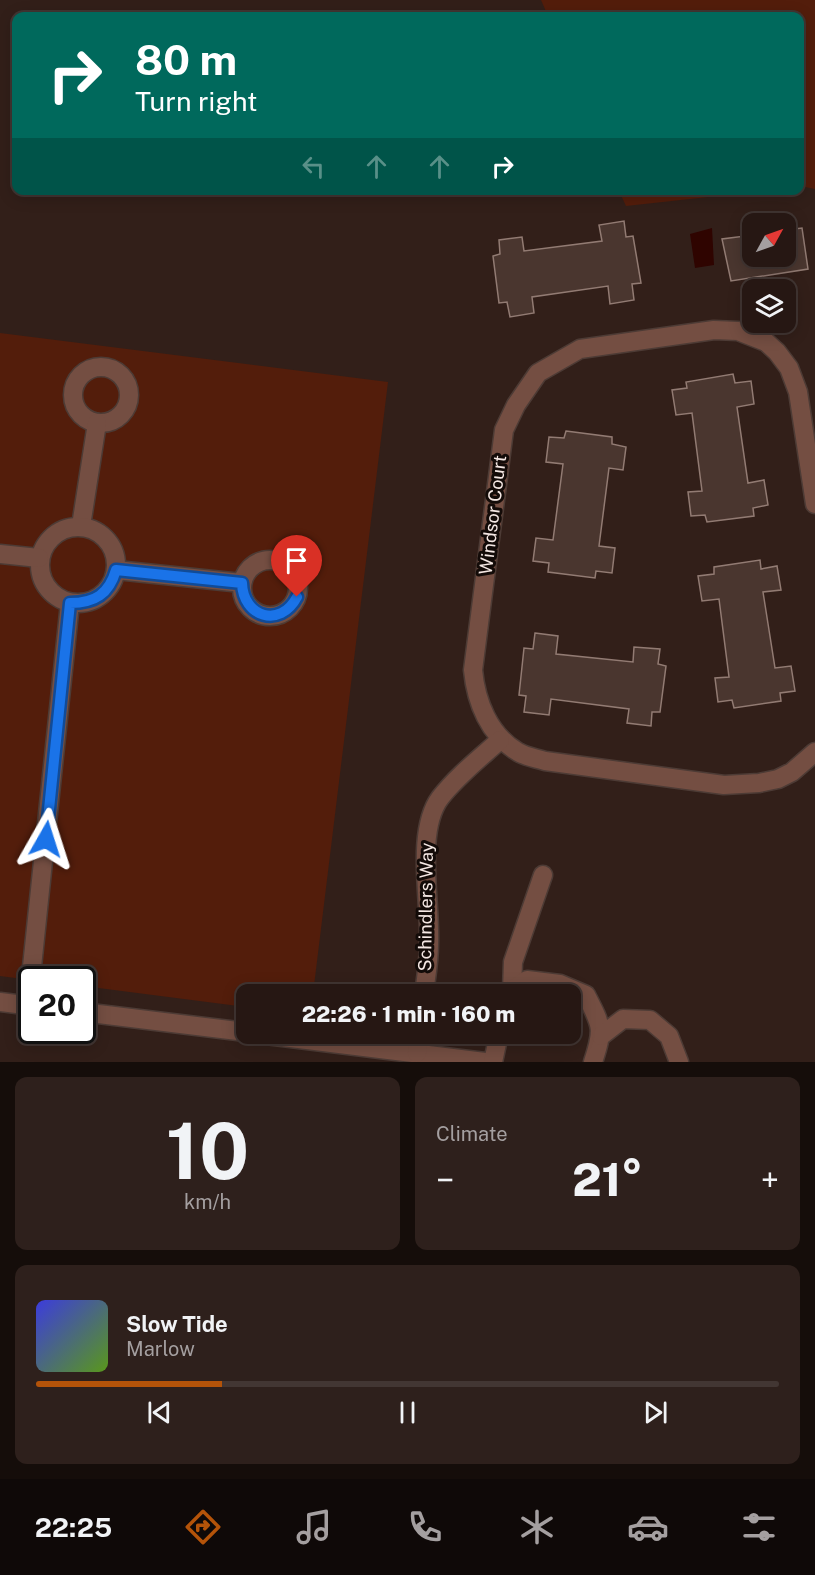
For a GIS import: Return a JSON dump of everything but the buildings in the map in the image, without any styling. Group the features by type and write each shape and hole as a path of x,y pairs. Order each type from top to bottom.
{"street":[{"name":"Windsor Court","path":"815,504 798,392 789,368 766,342 738,331 703,332 580,349 538,373 516,405 504,430 473,669 474,686 480,707 500,740 520,753 545,761 724,785 759,783 778,779 792,772 815,752"},
{"path":"81,526 97,423"},
{"path":"81,526 94,529 112,546 116,558 116,570 113,582 105,592 83,603 70,603 58,598 49,590 42,578 39,558 47,541 57,532 68,527 81,526"},
{"path":"0,554 39,558"},
{"path":"116,570 242,583"},
{"path":"34,966 70,603"},
{"name":"Schindlers Way","path":"425,984 429,944 426,843 430,819 439,799 500,740"},
{"path":"512,984 513,962 543,875"},
{"path":"522,984 527,980 560,984"},
{"path":"581,993 586,995 597,1016 602,1036"},
{"path":"0,1002 18,1004"},
{"path":"96,1014 236,1031"},
{"path":"593,1062 602,1036 623,1019 650,1020 669,1036 679,1062"},
{"path":"304,1044 350,1054 417,1053 485,1062"},
{"path":"417,1053 418,1044"},
{"path":"493,1062 497,1044"}],"shaded area":[{"path":"541,0 815,0 815,189 804,187 804,12 546,12"},
{"path":"621,195 726,195 626,206"},
{"path":"712,228 714,265 695,268 690,234"},
{"path":"0,333 388,382 314,984 236,984 236,1006 96,988 96,966 18,966 18,978 0,976"}],"route":[{"path":"46,839 70,603 83,603 105,592 113,582 116,570 242,583 245,600 250,608 266,616 285,612 297,597"}]}
